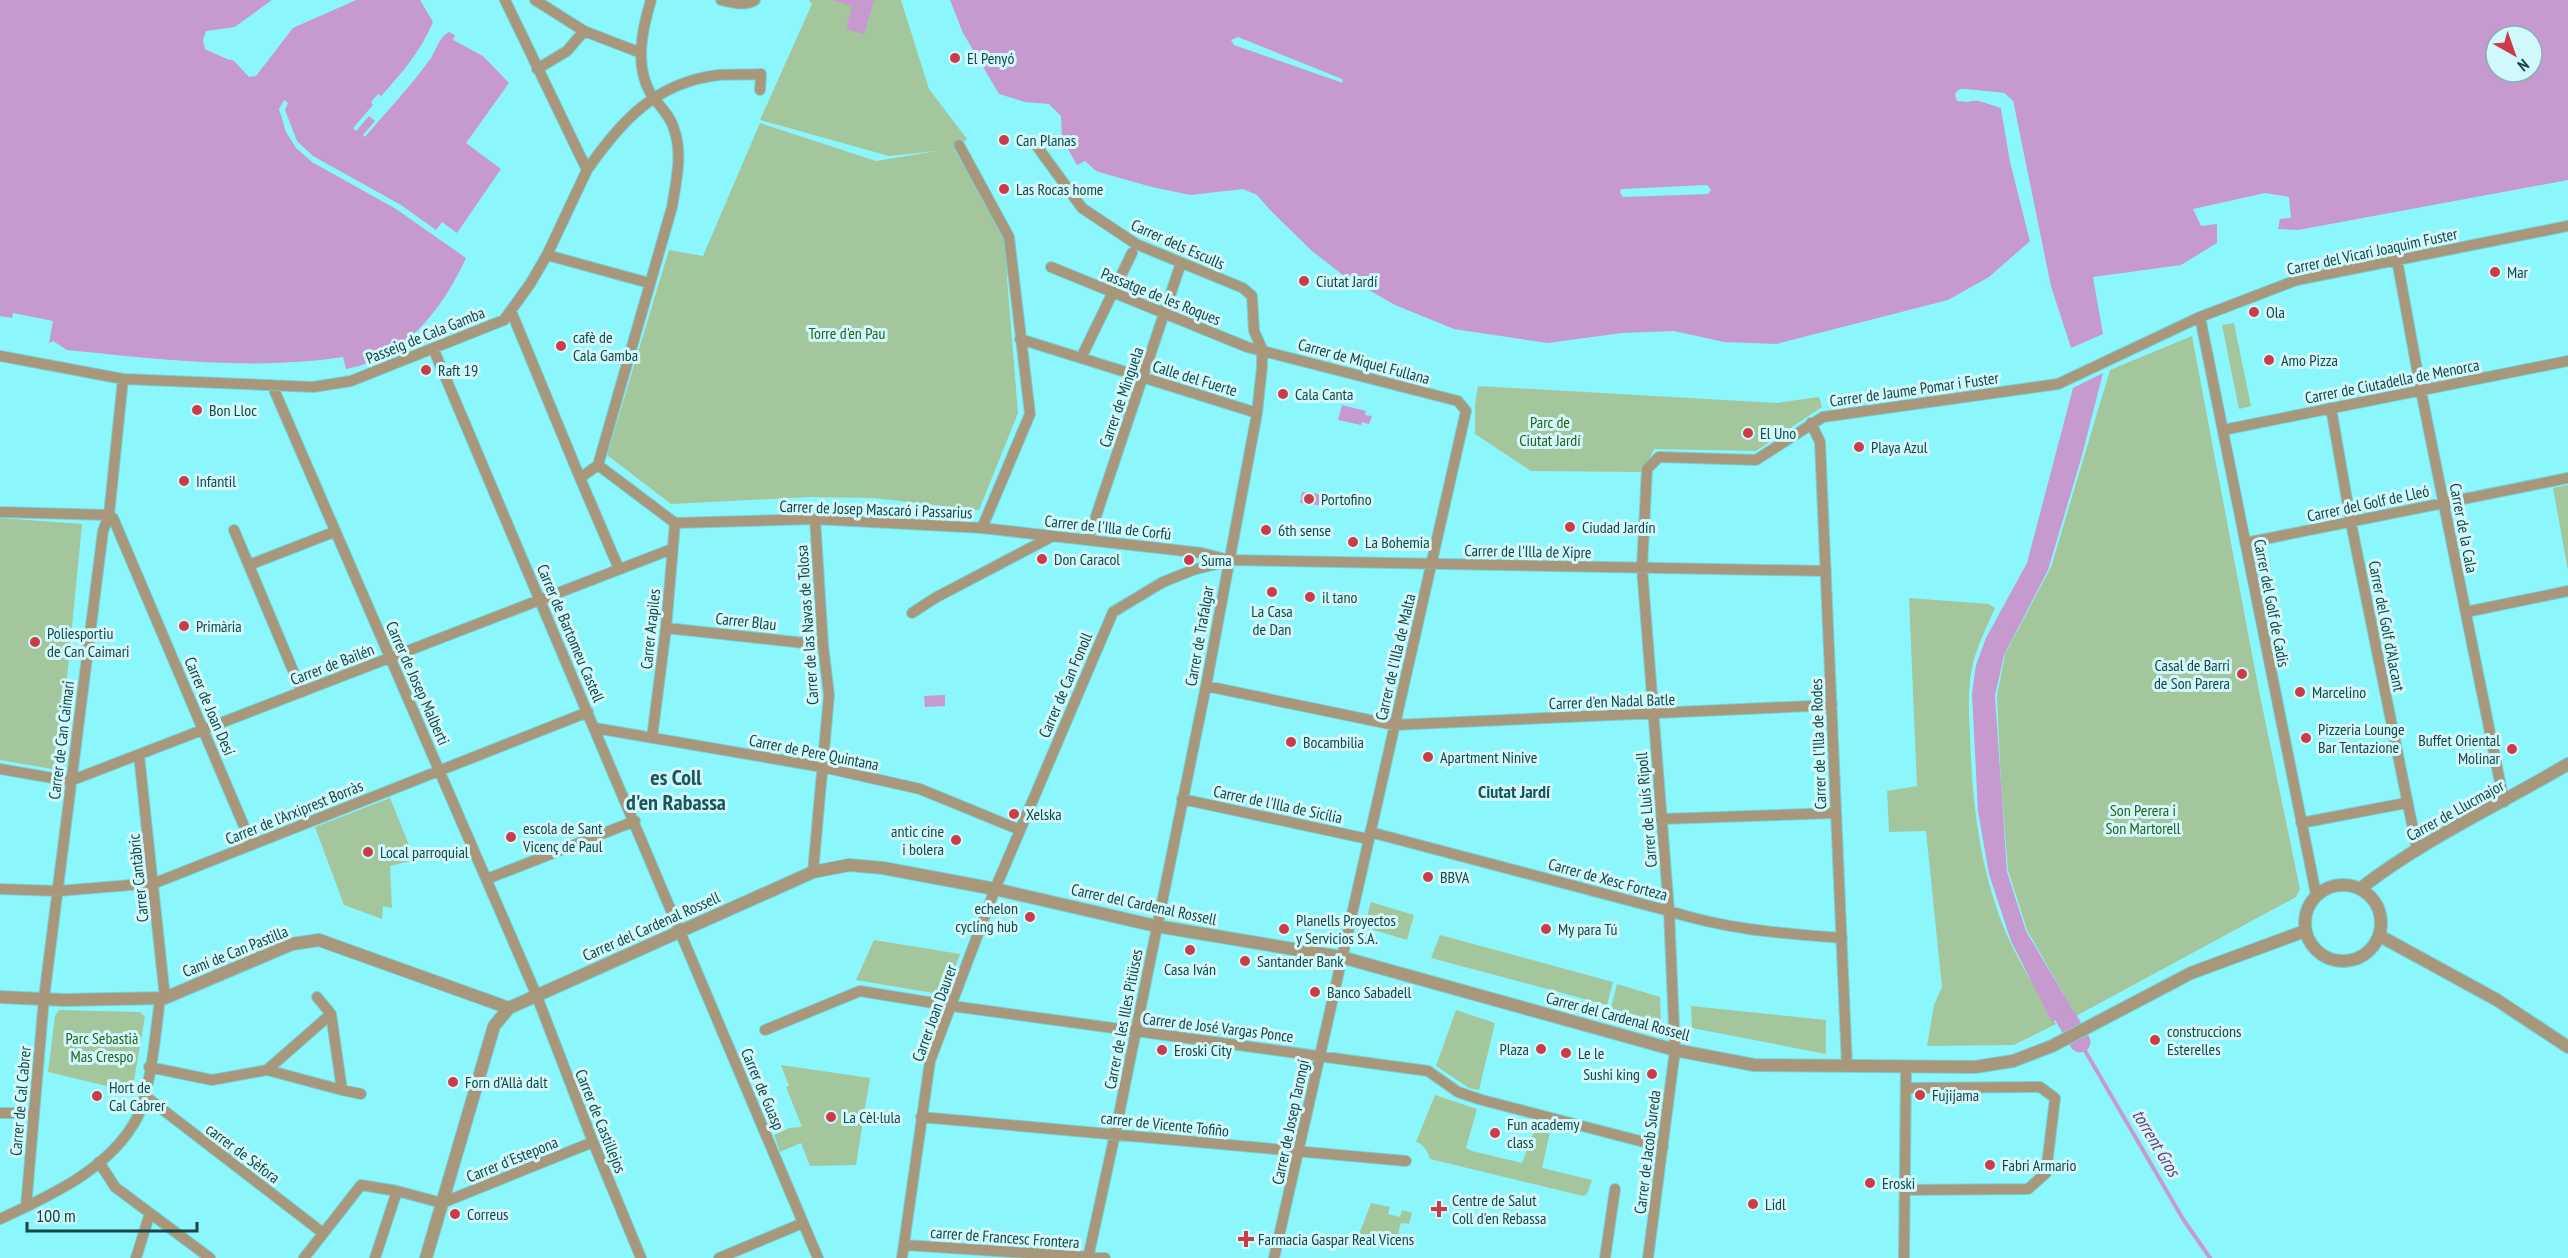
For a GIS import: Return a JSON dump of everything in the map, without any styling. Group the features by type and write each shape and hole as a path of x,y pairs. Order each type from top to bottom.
{"street":[{"path":"505,0 587,170"},
{"path":"535,0 584,31 641,53"},
{"path":"580,478 598,465 672,207 678,165 674,128 653,98 644,78 641,53 651,0"},
{"path":"721,0 739,4 752,3 755,0"},
{"path":"537,69 567,51 584,31"},
{"name":"Passeig de Cala Gamba","path":"0,356 123,379 313,387 351,381 504,320 547,255 587,170 612,134 632,113 653,98 687,82 718,75 761,74 760,90"},
{"name":"Carrer de Josep Mascaró i Passarius","path":"675,523 815,519 982,528 1030,414 1009,237 959,145"},
{"name":"Carrer dels Esculls","path":"1036,146 1082,208 1128,240 1242,288 1252,296 1254,331 1262,350"},
{"name":"Carrer del Vicari Joaquim Fuster","path":"2058,384 2200,317 2297,280 2568,226"},
{"path":"1081,358 1132,253"},
{"path":"547,255 649,283"},
{"name":"Carrer de la Cala","path":"2397,260 2504,802"},
{"name":"Carrer de Minguela","path":"1089,540 1181,263"},
{"name":"Passatge de les Roques","path":"1051,267 1247,347 1262,350"},
{"path":"511,311 619,569"},
{"name":"Carrer del Golf de Cadis","path":"2200,317 2316,894"},
{"name":"Calle del Fuerte","path":"1020,339 1257,413"},
{"name":"Carrer de Bartomeu Castell","path":"433,348 681,931"},
{"name":"Carrer de Miquel Fullana","path":"1262,350 1458,401"},
{"name":"Carrer de Trafalgar","path":"1156,926 1206,686 1257,413 1262,350"},
{"name":"Carrer de Ciutadella de Menorca","path":"2223,430 2568,361"},
{"name":"Carrer de Can Caimari","path":"44,998 103,531 109,515 123,379"},
{"name":"Carrer de Jaume Pomar i Fuster","path":"1647,469 1659,457 1756,460 1823,417 2058,384"},
{"name":"Carrer de Josep Malberti","path":"272,385 536,994"},
{"name":"Carrer de l'Illa de Malta","path":"1341,957 1465,422 1466,411 1458,401"},
{"name":"Carrer del Golf d'Alacant","path":"2331,408 2351,523 2417,849"},
{"name":"Carrer de l'Illa de Rodes","path":"1811,423 1820,442 1847,1066"},
{"path":"598,465 675,523"},
{"name":"Carrer de Lluís Ripoll","path":"1647,469 1642,568 1669,911 1675,1050"},
{"name":"Carrer del Golf de Lleó","path":"2245,543 2568,478"},
{"path":"0,512 109,515"},
{"name":"Carrer de Joan Desí","path":"109,515 113,518 252,845"},
{"name":"Carrer de las Navas de Tolosa","path":"813,872 830,695 823,645 815,519"},
{"name":"Carrer Arapiles","path":"652,738 666,628 675,523"},
{"name":"Carrer de l'Illa de Corfú","path":"982,528 1202,553 1229,561"},
{"path":"234,530 302,692"},
{"path":"249,565 334,532"},
{"path":"912,613 935,598 1051,537"},
{"name":"Carrer de Bailén","path":"70,781 672,549"},
{"name":"Carrer de l'Illa de Xipre","path":"1229,561 1826,571"},
{"name":"Carrer de Can Fonoll","path":"995,888 1113,612 1162,582 1193,570 1229,561"},
{"path":"2466,612 2568,591"},
{"name":"Carrer Blau","path":"666,628 823,645"},
{"name":"Carrer d'en Nadal Batle","path":"1206,686 1394,725 1653,715 1832,705"},
{"name":"Carrer de l'Arxiprest Borràs","path":"0,889 58,891 155,883 588,712"},
{"name":"Carrer de Pere Quintana","path":"595,728 822,767 920,789 1020,830"},
{"name":"Carrer Cantàbric","path":"0,1219 63,1188 99,1162 130,1129 139,1115 145,1096 163,998 155,883 139,755"},
{"name":"Carrer de Llucmajor","path":"2361,888 2417,849 2568,764"},
{"path":"0,769 70,781"},
{"name":"Carrer de l'Illa de Sicília","path":"1182,799 1369,835"},
{"path":"2301,823 2406,803"},
{"path":"1661,819 1836,813"},
{"path":"487,879 634,821"},
{"name":"Carrer de Xesc Forteza","path":"1369,835 1669,911 1706,923 1752,931 1842,938"},
{"name":"Carrer del Cardenal Rossell","path":"426,1258 494,1026 509,1008 813,872 849,865 883,868 995,888 1156,926 1341,957 1675,1050 1754,1065 1975,1067 2013,1061 2052,1046 2191,973 2305,931"},
{"path":"2350,885 2361,888 2377,905 2381,917 2380,936 2362,955 2348,960 2323,955 2309,941 2305,931 2306,915 2316,894 2327,888 2338,886 2350,885"},
{"name":"Carrer Joan Daurer","path":"902,1258 930,1061 995,888"},
{"name":"Carrer de les Illes Pitiüses","path":"1088,1257 1156,926"},
{"name":"Carrer de Guasp","path":"681,931 818,1258"},
{"path":"2380,936 2497,1000 2568,1047"},
{"name":"Camí de Can Pastilla","path":"0,997 163,998 292,944 319,940 509,1008"},
{"name":"Carrer de Josep Tarongí","path":"1274,1258 1341,957"},
{"name":"Carrer de José Vargas Ponce","path":"765,1030 860,991 952,1006 1428,1071 1458,1092 1482,1100 1663,1147"},
{"name":"Carrer de Castillejos","path":"536,994 641,1258"},
{"path":"317,997 331,1014 342,1090"},
{"name":"Carrer de Cal Cabrer","path":"26,1207 44,998"},
{"path":"267,1070 331,1014"},
{"name":"Carrer de Jacob Sureda","path":"1648,1258 1675,1050"},
{"path":"1904,1258 1906,1066"},
{"path":"149,1067 212,1080 267,1070 361,1094"},
{"path":"1905,1190 2028,1189 2046,1173 2055,1098 2040,1087 1906,1088"},
{"name":"carrer de Sèfora","path":"145,1096 323,1233"},
{"path":"0,1113 34,1113"},
{"name":"carrer de Vicente Tofiño","path":"921,1117 1406,1161"},
{"name":"Carrer d'Estepona","path":"442,1203 593,1142"},
{"path":"99,1162 115,1186 210,1258"},
{"path":"304,1258 361,1185 397,1191 442,1203"},
{"path":"1605,1258 1615,1189"},
{"path":"375,1258 397,1191"},
{"path":"136,1258 150,1213"},
{"path":"719,1258 803,1223"},
{"name":"carrer de Francesc Frontera","path":"904,1245 1105,1258"}],"green space":[{"name":"Torre d'en Pau","path":"809,0 901,0 929,89 967,139 954,149 1006,237 1018,413 979,510 873,498 811,497 671,504 607,455 669,250 703,256 760,123 876,161 937,151 889,156 760,120 812,4"},
{"path":"2234,323 2251,406 2239,409 2222,325"},
{"name":"Son Perera i Son Martorell","path":"2192,336 2258,686 2300,889 2296,897 2076,1016 2027,930 2008,870 1997,696 2005,654 2051,567 2110,370"},
{"name":"Parc de Ciutat Jardí","path":"1478,386 1777,403 1819,397 1822,407 1756,451 1654,449 1643,472 1531,471 1475,434 1475,404"},
{"path":"2568,485 2568,571 2553,488"},
{"name":"Poliesportiu de Can Caimari","path":"0,518 82,524 58,770 0,760"},
{"path":"1909,598 1989,604 1995,608 1977,649 1970,681 1971,759 1977,827 1986,871 2004,929 2056,1024 2014,1045 1927,1046 1934,1005 1942,987 1926,831 1889,832 1887,791 1917,786"},
{"name":"Local parroquial","path":"390,798 415,860 390,866 392,908 383,906 382,919 344,905 315,827"},
{"path":"1371,902 1414,915 1407,940 1364,927"},
{"path":"1440,935 1613,982 1607,1005 1431,958"},
{"path":"874,940 960,954 947,990 939,994 856,980"},
{"path":"1617,984 1660,997 1661,1022 1611,1008"},
{"path":"1691,1006 1826,1020 1826,1054 1692,1028"},
{"name":"Parc Sebastià Mas Crespo","path":"59,1010 140,1012 145,1017 132,1092 48,1072 55,1016"},
{"path":"1456,1010 1495,1023 1479,1090 1469,1088 1436,1066"},
{"name":"La Cèl·lula","path":"781,1065 870,1078 856,1165 810,1166 801,1143 780,1152 774,1135 789,1128 802,1127 786,1087 789,1086"},
{"path":"1435,1095 1477,1109 1466,1148 1472,1151 1522,1163 1535,1129 1550,1132 1542,1168 1592,1180 1587,1194 1583,1196 1430,1159 1425,1149 1416,1142"},
{"path":"1371,1203 1390,1207 1388,1214 1400,1217 1402,1210 1412,1213 1409,1224 1401,1223 1398,1233 1406,1235 1402,1248 1358,1245 1358,1237"}],"shaded area":[{"path":"0,0 272,0 235,27 205,33 205,49 234,61 249,77 256,76 293,28 356,0 420,0 433,22 428,33 404,70 381,96 378,94 371,102 373,105 353,128 356,131 369,116 375,121 363,135 365,137 415,79 449,32 455,35 453,40 483,56 509,83 466,143 501,169 457,233 442,222 436,230 401,205 313,156 297,141 285,110 288,103 284,100 279,109 286,132 296,148 312,162 396,209 466,258 445,296 419,329 403,343 386,355 346,369 343,357 309,361 240,363 170,360 67,350 53,341 49,343 53,321 13,313 12,318 0,316"},
{"path":"833,0 874,0 864,34 846,29 852,6"},
{"path":"950,0 2568,0 2568,180 2298,230 2278,229 2280,219 2291,218 2289,197 2265,193 2193,209 2201,226 2217,224 2217,243 2181,265 2093,277 2103,334 2071,348 2051,287 2013,101 2004,93 1962,89 1958,90 1955,97 1990,103 2001,108 2010,161 2030,241 1989,277 1948,300 1776,344 1724,342 1674,331 1622,333 1547,343 1454,329 1395,305 1343,275 1312,251 1257,195 1243,189 1190,195 1096,171 1085,161 1077,165 1062,139 1061,116 1049,104 1025,102 999,94 963,33"},
{"path":"2103,373 2081,459 2048,570 2004,655 1995,696 2007,872 2026,931 2074,1012 2052,1022 2011,941 1989,874 1978,811 1972,694 1976,665 1986,638 2027,563 2073,388"},
{"path":"1342,405 1366,411 1365,415 1372,416 1369,424 1362,422 1361,425 1338,420"},
{"path":"1302,492 1328,495 1326,506 1300,503"},
{"path":"945,695 945,706 925,707 924,696"}],"pier":[{"path":"275,0 236,29 207,34 208,47 231,57 229,60 205,49 203,40 206,31 235,27"},
{"path":"1238,37 1342,79 1343,83 1234,45 1231,40"},
{"path":"1963,89 2004,93 2013,101 2051,287 2071,348 2068,349 2048,288 2010,103 2003,96 1963,92 1958,94 1959,98 1977,97 2000,103 2004,107 2013,161 2033,241 2031,245 2010,161 2001,108 1976,100 1957,101 1955,93"},
{"path":"1707,185 1711,190 1708,194 1623,197 1620,192 1621,189"}],"waterway":[{"path":"2066,1018 2080,1042"},
{"name":"torrent Gros","path":"2080,1042 2183,1219 2210,1258"}],"place":[{"name":"El Penyó","path":"955,58"},
{"name":"Can Planas","path":"1004,140"},
{"name":"Las Rocas home","path":"1004,189"},
{"name":"Mar","path":"2495,272"},
{"name":"Ciutat Jardí","path":"1304,281"},
{"name":"Ola","path":"2254,312"},
{"name":"cafè de Cala Gamba","path":"561,346"},
{"name":"Amo Pizza","path":"2269,360"},
{"name":"Raft 19","path":"426,370"},
{"name":"Cala Canta","path":"1283,394"},
{"name":"Bon Lloc","path":"197,410"},
{"name":"El Uno","path":"1748,433"},
{"name":"Playa Azul","path":"1859,447"},
{"name":"Infantil","path":"184,481"},
{"name":"Portofino","path":"1309,499"},
{"name":"Ciudad Jardín","path":"1570,527"},
{"name":"6th sense","path":"1266,530"},
{"name":"La Bohemia","path":"1353,542"},
{"name":"Don Caracol","path":"1042,559"},
{"name":"Suma","path":"1189,560"},
{"name":"La Casa de Dan","path":"1272,592"},
{"name":"il tano","path":"1310,597"},
{"name":"Primària","path":"184,626"},
{"name":"Poliesportiu de Can Caimari","path":"35,642"},
{"name":"Casal de Barri de Son Parera","path":"2242,674"},
{"name":"Marcelino","path":"2300,692"},
{"name":"Pizzeria Lounge Bar Tentazione","path":"2306,738"},
{"name":"Bocambilia","path":"1291,742"},
{"name":"Buffet Oriental Molinar","path":"2512,749"},
{"name":"Apartment Ninive","path":"1428,757"},
{"name":"Xelska","path":"1014,814"},
{"name":"escola de Sant Vicenç de Paul","path":"511,837"},
{"name":"antic cine i bolera","path":"956,840"},
{"name":"Local parroquial","path":"368,852"},
{"name":"BBVA","path":"1428,877"},
{"name":"echelon cycling hub","path":"1030,917"},
{"name":"Planells Proyectos y Servicios S.A.","path":"1284,929"},
{"name":"My para Tú","path":"1546,929"},
{"name":"Casa Iván","path":"1190,950"},
{"name":"Santander Bank","path":"1245,961"},
{"name":"Banco Sabadell","path":"1315,992"},
{"name":"construccions Esterelles","path":"2155,1040"},
{"name":"Plaza","path":"1541,1049"},
{"name":"Eroski City","path":"1162,1050"},
{"name":"Le le","path":"1566,1053"},
{"name":"Sushi king","path":"1652,1074"},
{"name":"Forn d’Allà dalt","path":"453,1082"},
{"name":"Fujijama","path":"1920,1095"},
{"name":"Hort de Cal Cabrer","path":"97,1096"},
{"name":"La Cèl·lula","path":"831,1117"},
{"name":"Fun academy class","path":"1495,1133"},
{"name":"Fabri Armario","path":"1990,1165"},
{"name":"Eroski","path":"1870,1183"},
{"name":"Lidl","path":"1753,1204"},
{"name":"Centre de Salut Coll d'en Rebassa","path":"1439,1209"},
{"name":"Correus","path":"455,1214"},
{"name":"Farmacia Gaspar Real Vicens","path":"1246,1239"}],"district":[{"name":"es Coll d'en Rabassa","path":"676,790"},
{"name":"Ciutat Jardí","path":"1514,792"}]}
